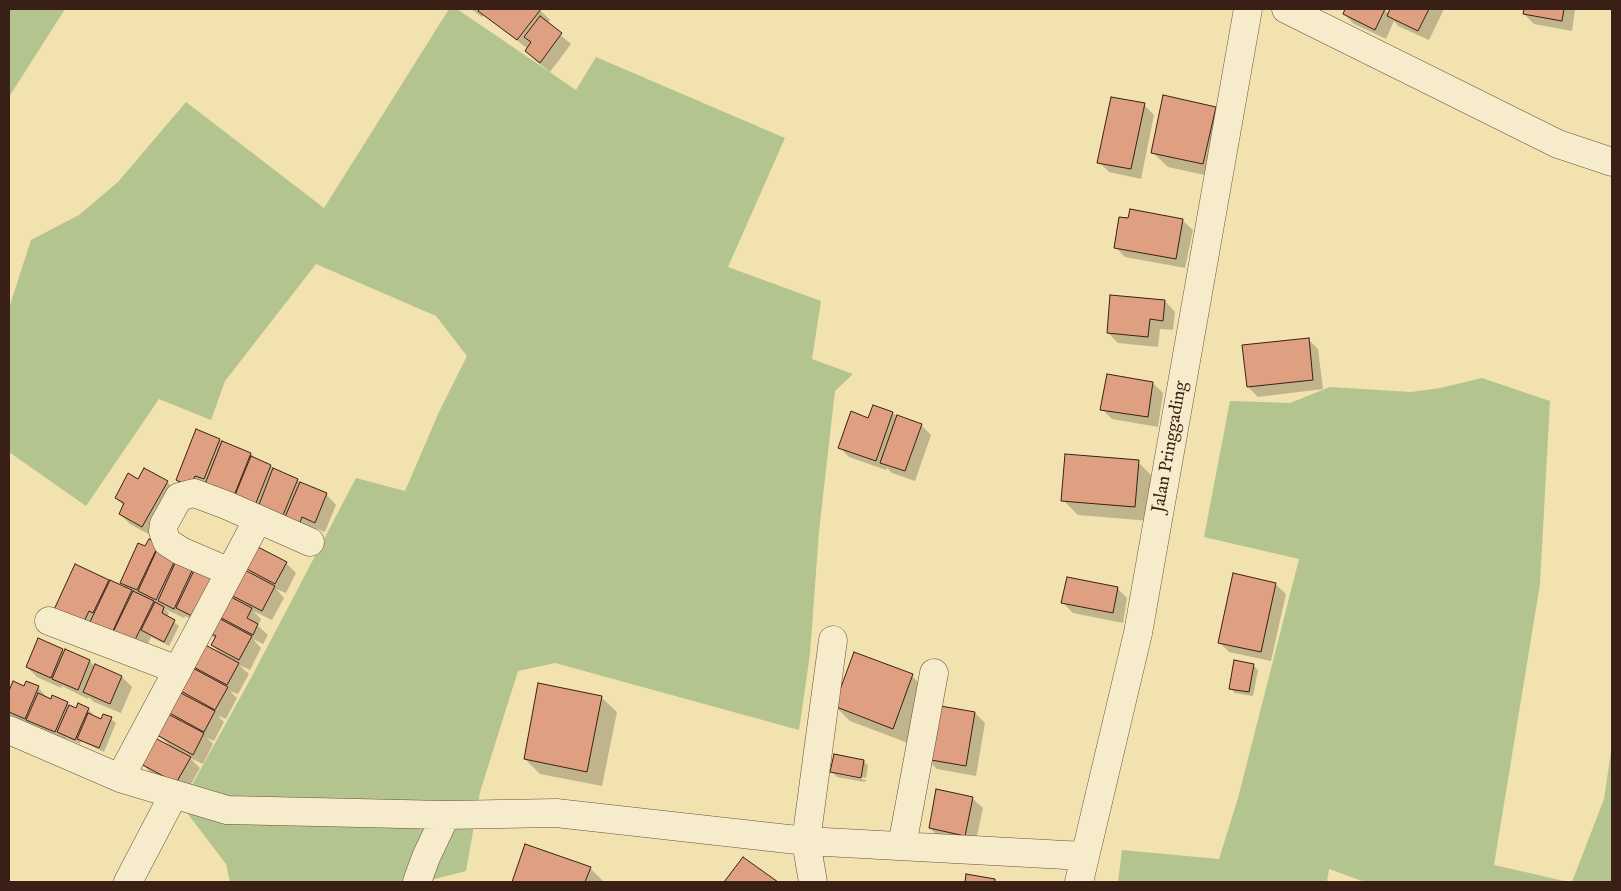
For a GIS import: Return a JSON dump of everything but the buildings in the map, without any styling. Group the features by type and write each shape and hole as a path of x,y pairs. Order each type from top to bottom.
{"street":[{"name":"Jalan Pringgading","path":"1079,882 1138,633 1248,9"},
{"path":"1286,9 1558,144 1612,162"},
{"path":"230,572 181,551 167,542 163,531 170,511 179,496 194,493 226,504 310,542"},
{"path":"120,778 258,519"},
{"path":"49,621 178,670"},
{"path":"814,882 806,841 833,640"},
{"path":"902,846 934,673"},
{"path":"9,730 120,778 227,810 446,815 556,813 806,841 1084,856"},
{"path":"128,882 174,794"},
{"path":"417,882 426,857 446,815"}],"green space":[{"path":"9,9 65,9 9,97"},
{"path":"449,9 457,9 576,90 596,57 785,138 728,267 821,301 812,359 853,374 835,391 819,531 810,654 799,730 555,663 518,671 480,792 466,871 423,882 230,882 226,864 181,805 252,676 356,478 405,491 439,412 467,356 436,316 316,264 225,381 211,420 159,399 86,506 9,452 9,308 31,240 79,215 118,182 186,102 324,208"},
{"path":"1482,378 1550,401 1540,584 1494,865 1569,882 1365,882 1329,869 1327,882 1118,882 1122,850 1219,859 1238,798 1299,559 1204,537 1230,401 1290,403 1330,387 1411,392 1440,388"},
{"path":"1612,745 1612,882 1572,882 1604,799"}]}
